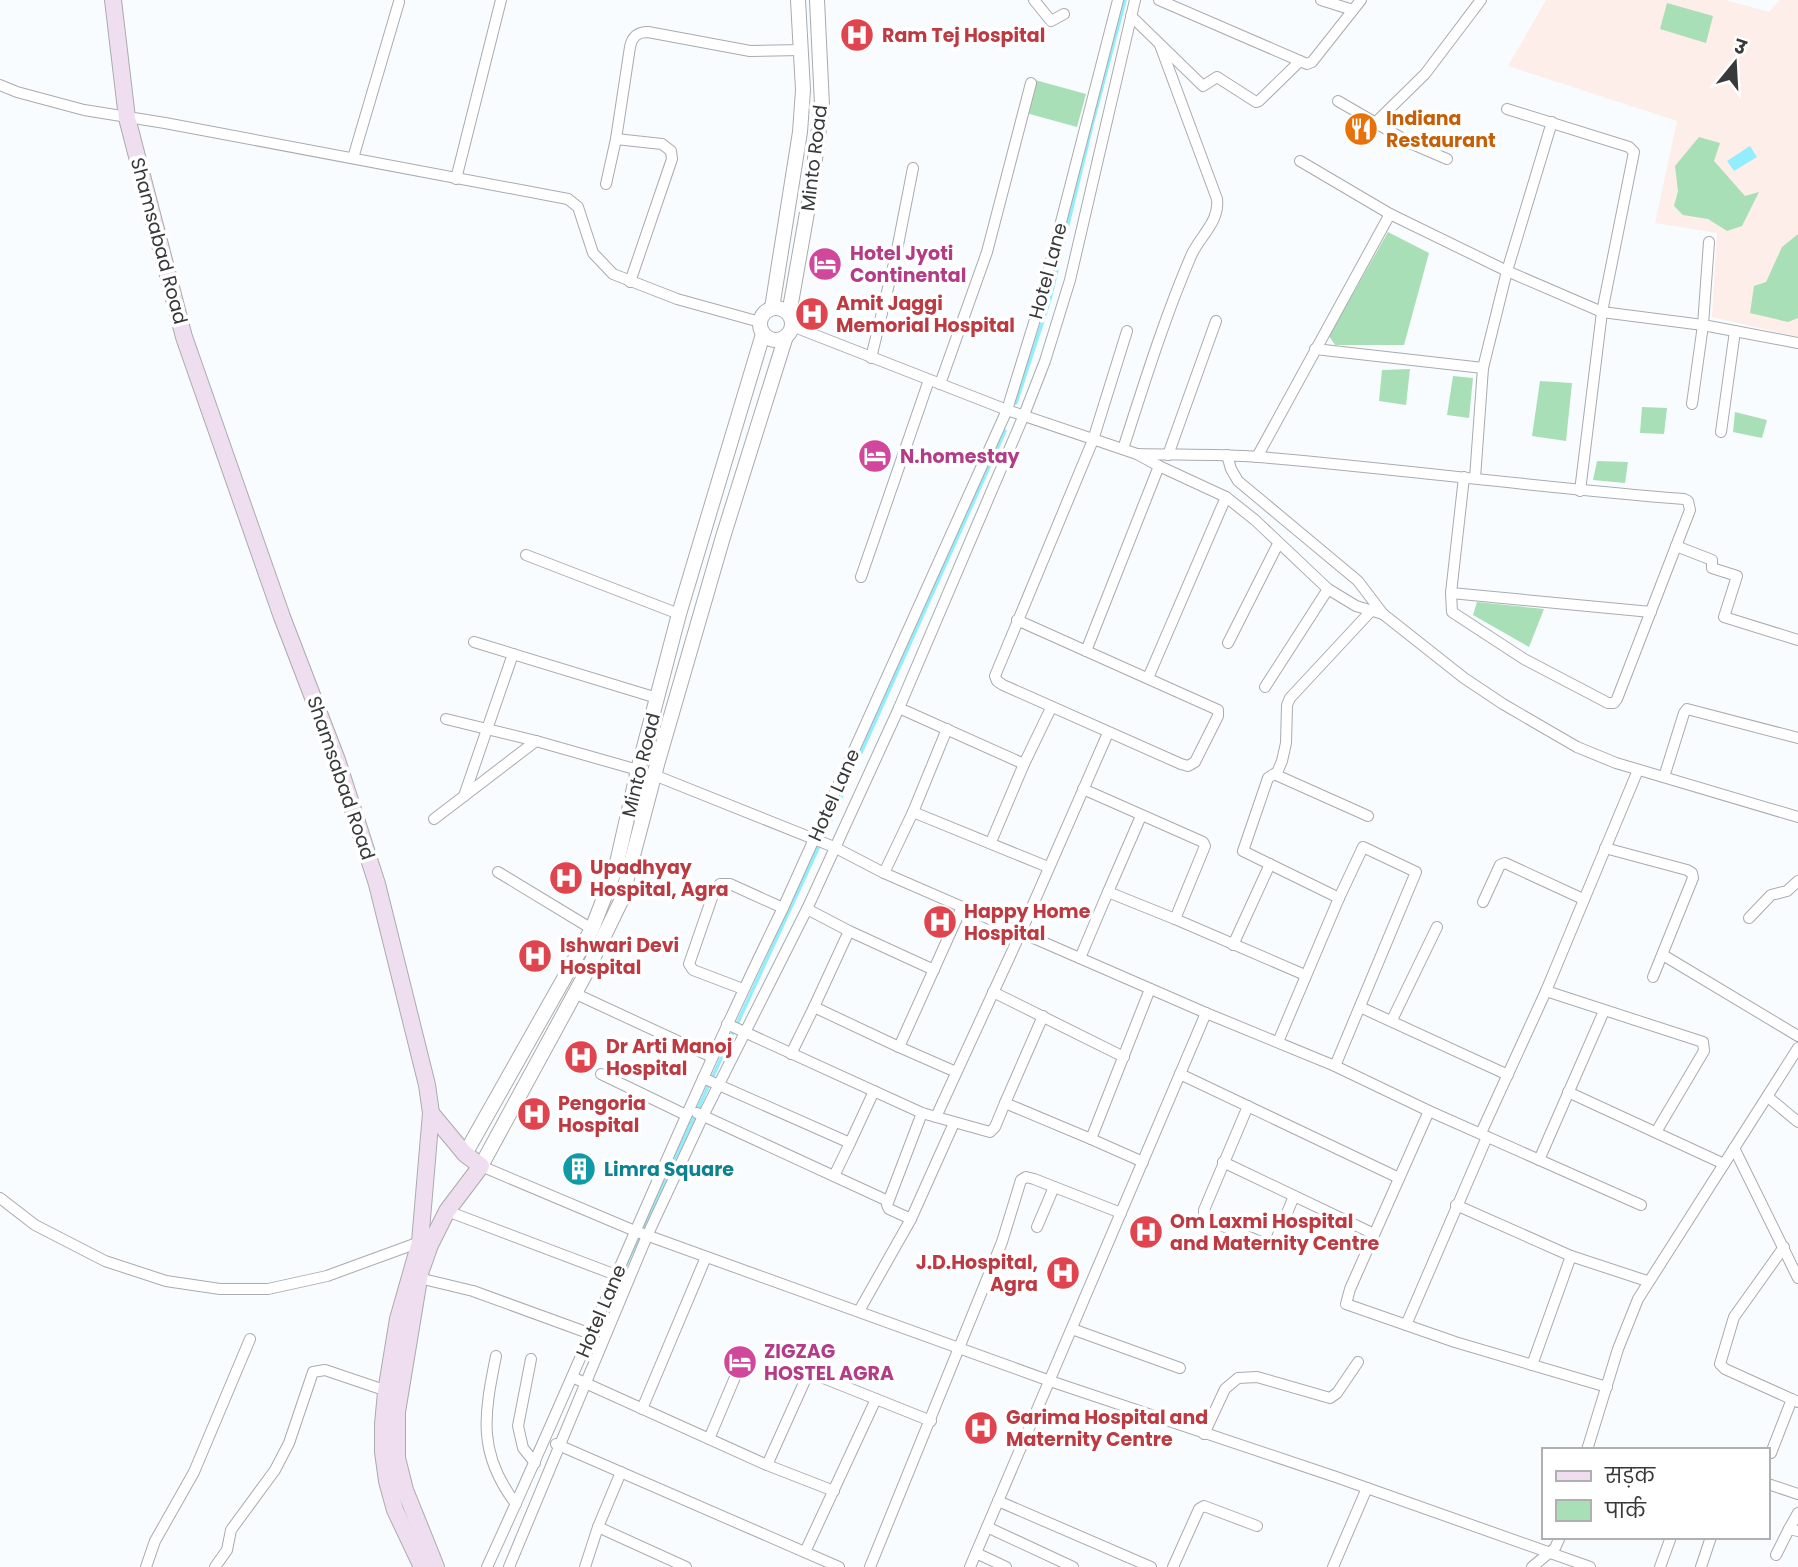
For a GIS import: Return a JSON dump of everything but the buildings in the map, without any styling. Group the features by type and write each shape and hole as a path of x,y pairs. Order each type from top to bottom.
{"main road":[{"name":"Shamsabad Road","path":"113,0 127,118 184,337 282,617 338,760 377,884 424,1074 431,1113 425,1244 392,1393 397,1458 405,1490 436,1567"},
{"path":"431,1113 465,1154 481,1166"},
{"name":"Minto Road","path":"425,1244 481,1166"},
{"name":"Shamsabad Road","path":"422,1567 396,1510 387,1481 383,1452 404,1292 425,1244"}],"street":[{"path":"456,178 502,0"},
{"name":"Minto Road","path":"772,308 800,132 803,90 798,0"},
{"name":"Minto Road","path":"481,1166 621,901 654,775 727,524 789,326 822,105 817,0"},
{"path":"1034,0 1051,21 1064,14"},
{"name":"Hotel Lane","path":"642,1234 712,1057 783,908 1007,410 1041,300 1118,0"},
{"name":"Hotel Lane","path":"487,1567 535,1464 553,1443 580,1381 591,1334 616,1275 642,1234 807,909 899,708 1024,415 1045,361 1070,280 1135,0"},
{"path":"1159,0 1307,64 1312,62 1361,0"},
{"path":"1321,0 1353,10"},
{"path":"1375,123 1424,74 1482,0"},
{"path":"353,158 399,2"},
{"path":"1131,16 1203,86 1217,77 1256,102 1300,61"},
{"path":"606,184 630,47 635,35 640,32 750,51 801,50"},
{"path":"1123,449 1168,311 1195,246 1212,224 1218,209 1217,199 1160,45"},
{"path":"861,577 934,382 987,252 1031,83"},
{"path":"0,85 17,92 127,118 568,198 578,208 593,253 613,274 762,328 775,339 789,326"},
{"path":"1338,101 1412,144 1447,159"},
{"path":"1507,109 1629,146 1634,152 1602,312 1580,491"},
{"path":"1137,454 1257,457 1469,477 1688,501 1690,510 1617,699 1611,703 1524,659 1453,614 1451,610 1451,593 1469,477 1483,368 1507,271 1552,122"},
{"path":"1085,130 1105,134"},
{"path":"616,139 662,144 671,150 672,159 630,282"},
{"path":"1300,161 1390,214 1507,271 1602,312 1798,342"},
{"path":"871,358 896,255 913,168"},
{"path":"1257,457 1390,214"},
{"path":"1692,404 1703,326 1709,242"},
{"path":"762,328 762,316 772,308 778,308 789,326 1007,410 1137,454 1226,497 1255,520 1328,589 1356,606 1383,614"},
{"path":"1168,455 1216,321"},
{"name":"Minto Road","path":"465,1154 592,929 616,867 657,698 762,328"},
{"path":"1017,620 1218,709 1218,716 1195,762 1188,766 1181,764 1051,708 997,681 996,670 1017,620 1093,440 1126,331"},
{"path":"1721,432 1735,331"},
{"path":"1315,349 1483,368"},
{"path":"1227,455 1238,481 1358,581 1383,614 1464,678 1503,704 1577,747 1638,770 1798,817"},
{"path":"1086,651 1159,466"},
{"path":"1148,678 1226,497"},
{"path":"1228,643 1278,544"},
{"path":"1676,546 1712,560 1712,568 1737,576 1724,617 1798,640"},
{"path":"526,555 680,614"},
{"path":"1265,687 1328,589"},
{"path":"1451,593 1651,612"},
{"path":"1276,775 1284,751 1287,705 1290,698 1371,611"},
{"path":"474,642 657,698"},
{"path":"464,796 513,654"},
{"path":"899,708 1024,764"},
{"path":"991,842 1051,708"},
{"path":"1664,777 1687,709 1798,738"},
{"path":"446,719 638,770"},
{"path":"884,873 913,812 947,729"},
{"path":"936,1117 1108,733"},
{"path":"434,819 537,741"},
{"path":"1405,1325 1638,770"},
{"path":"1339,898 1242,850 1271,774 1368,816"},
{"path":"654,775 834,847 884,873 1335,1066 1641,1205"},
{"path":"1083,789 1203,842 1205,846 1174,919"},
{"path":"913,812 1048,867"},
{"path":"1080,958 1141,816"},
{"path":"1279,1042 1305,975 1363,847 1416,872 1335,1066"},
{"path":"1605,848 1692,873 1693,878 1653,976"},
{"path":"1483,902 1500,865 1506,863 1583,900"},
{"path":"1233,945 1270,864"},
{"path":"499,872 592,929"},
{"path":"1749,918 1771,895 1787,891 1798,881"},
{"path":"743,989 690,967 690,959 715,889 720,884 730,884 783,908"},
{"path":"1108,892 1305,975"},
{"path":"899,1047 962,907"},
{"path":"807,909 934,970"},
{"path":"1392,1020 1437,927"},
{"path":"792,1054 849,931"},
{"path":"1663,955 1798,1036"},
{"path":"1091,1139 1150,989"},
{"path":"1546,990 1699,1040 1705,1045 1656,1132"},
{"path":"993,992 1124,1057"},
{"path":"574,993 712,1057"},
{"path":"814,1007 956,1072"},
{"path":"1360,1007 1508,1075"},
{"path":"1539,1160 1604,1011"},
{"path":"970,1567 1206,1013"},
{"path":"727,1024 922,1113 990,1132 995,1127 1043,1016"},
{"path":"1588,1448 1628,1319 1647,1281 1797,1053"},
{"path":"601,1074 688,1112 703,1115 888,1201"},
{"path":"1180,1074 1399,1178"},
{"path":"703,1078 850,1143"},
{"path":"834,1176 874,1091"},
{"path":"1568,1093 1724,1164"},
{"path":"1768,1097 1798,1122"},
{"path":"1005,1103 1143,1162"},
{"path":"1248,1106 1204,1210 1205,1218 1274,1245 1294,1196"},
{"path":"1429,1111 1347,1295 1346,1304 1405,1325 1607,1387"},
{"path":"911,1219 889,1209 888,1201 922,1113"},
{"path":"859,1311 911,1219 954,1123"},
{"path":"1734,1148 1798,1279"},
{"path":"1223,1162 1374,1234"},
{"path":"481,1166 642,1234 1050,1381 1590,1567"},
{"path":"870,1567 1002,1242 1021,1180 1026,1177 1121,1213"},
{"path":"1037,1227 1054,1187"},
{"path":"0,1198 35,1225 105,1261 166,1281 220,1289 268,1289 327,1276 425,1244"},
{"path":"1456,1205 1571,1256 1647,1281"},
{"path":"447,1211 616,1275"},
{"path":"509,1567 553,1443 642,1234"},
{"path":"1771,1453 1795,1400 1720,1364 1734,1317 1784,1247"},
{"path":"1532,1365 1571,1256"},
{"path":"642,1409 706,1257"},
{"path":"419,1278 473,1291 591,1334"},
{"path":"1072,1329 1180,1367"},
{"path":"146,1567 155,1541 194,1472 250,1339"},
{"path":"496,1356 486,1435 491,1463 502,1486 516,1504"},
{"path":"531,1359 518,1426 523,1448 535,1464"},
{"path":"1204,1434 1225,1389 1238,1378 1256,1377 1330,1398 1337,1393 1357,1362"},
{"path":"709,1439 741,1363"},
{"path":"215,1567 227,1550 231,1530 275,1470 313,1372 325,1370 392,1393"},
{"path":"767,1465 807,1376 816,1375 931,1421"},
{"path":"580,1381 767,1465 834,1491"},
{"path":"805,1552 876,1399"},
{"path":"553,1443 839,1567"},
{"path":"585,1567 621,1472"},
{"path":"1770,1485 1798,1493"},
{"path":"1333,1567 1367,1488"},
{"path":"998,1501 1152,1567"},
{"path":"1173,1567 1201,1507 1207,1506 1257,1526"},
{"path":"1776,1555 1794,1530 1798,1513"},
{"path":"598,1527 664,1562 686,1567"},
{"path":"987,1527 1073,1567"},
{"path":"1532,1567 1559,1539"},
{"path":"1660,1567 1670,1539"},
{"path":"1701,1567 1710,1539"},
{"path":"976,1553 1006,1567"}],"shaded area":[{"path":"1546,0 1726,0 1769,12 1780,0 1798,0 1798,337 1712,317 1717,233 1655,223 1677,121 1508,66"}],"green space":[{"path":"1667,3 1713,16 1706,43 1660,29"},
{"path":"1035,80 1086,94 1077,127 1026,113"},
{"path":"1699,137 1720,143 1714,161 1745,196 1759,192 1742,226 1727,231 1708,219 1683,215 1674,206 1678,191 1675,166"},
{"path":"1388,232 1429,253 1404,345 1335,345 1329,336"},
{"path":"1798,234 1798,318 1788,322 1750,313 1754,286 1766,282 1782,247"},
{"path":"1410,369 1406,405 1379,401 1382,370"},
{"path":"1453,376 1473,378 1469,418 1447,415"},
{"path":"1540,381 1572,383 1566,441 1532,436"},
{"path":"1642,407 1667,408 1664,434 1640,433"},
{"path":"1735,412 1767,420 1762,438 1733,432"},
{"path":"1597,461 1628,462 1625,483 1593,480"},
{"path":"1477,602 1544,609 1529,647 1473,615"}],"water":[{"path":"1750,146 1757,157 1734,171 1727,161"}],"waterway":[{"path":"1016,403 1050,299 1125,0"},
{"path":"625,1267 826,831 1005,431"}],"place":[{"name":"Ram Tej Hospital","path":"857,35"},
{"name":"Indiana Restaurant","path":"1361,129"},
{"name":"Hotel Jyoti Continental","path":"825,264"},
{"name":"Amit Jaggi Memorial Hospital","path":"812,314"},
{"name":"N.homestay","path":"875,456"},
{"name":"Upadhyay Hospital, Agra","path":"566,878"},
{"name":"Happy Home Hospital","path":"940,922"},
{"name":"Ishwari Devi Hospital","path":"535,956"},
{"name":"Dr Arti Manoj Hospital","path":"581,1057"},
{"name":"Pengoria Hospital","path":"534,1114"},
{"name":"Limra Square","path":"579,1169"},
{"name":"Om Laxmi Hospital and Maternity Centre","path":"1146,1232"},
{"name":"J.D.Hospital, Agra","path":"1063,1273"},
{"name":"ZIGZAG HOSTEL AGRA","path":"740,1362"},
{"name":"Garima Hospital and Maternity Centre","path":"981,1428"}]}
